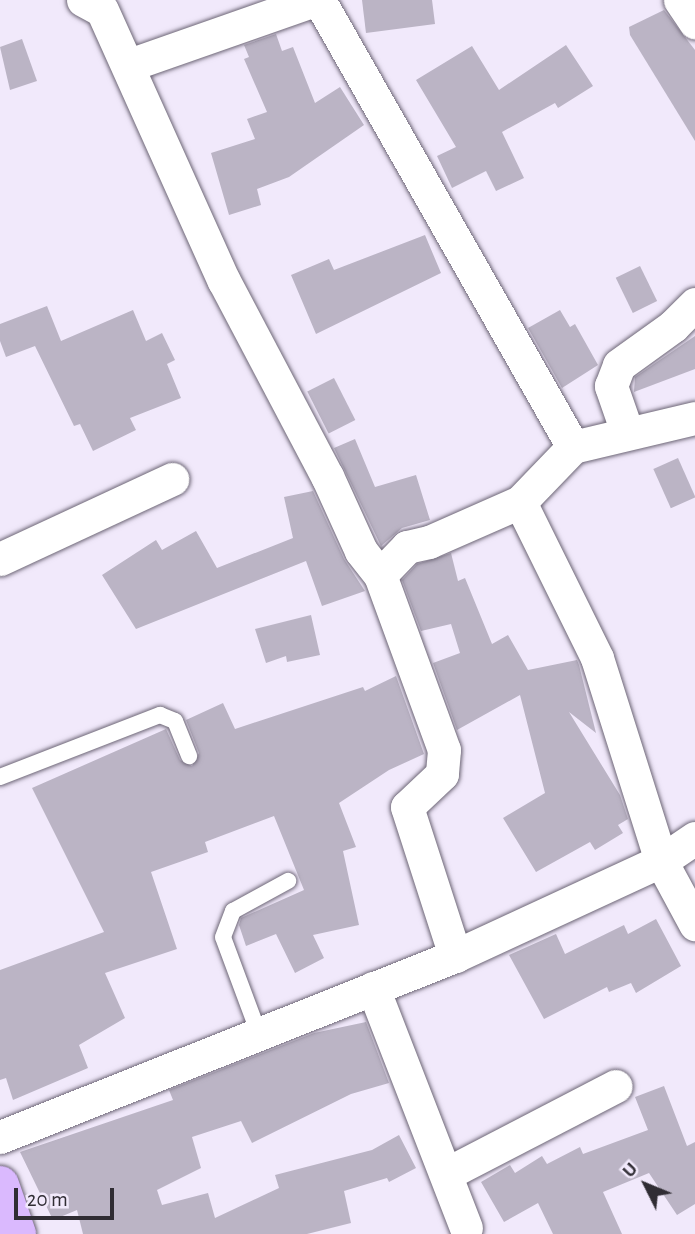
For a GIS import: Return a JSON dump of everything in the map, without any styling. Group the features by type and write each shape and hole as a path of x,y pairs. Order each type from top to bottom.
{"main road":[{"path":"0,1185 17,1234"}],"street":[{"path":"83,0 102,10 129,65 223,281 327,476 361,551 380,575 444,751 442,774 407,807 455,956"},
{"path":"129,65 317,0 573,447"},
{"path":"680,0 695,22"},
{"path":"627,432 611,386 619,365 673,326 695,304"},
{"path":"380,575 407,547 429,542 520,502 573,447 627,432 695,418"},
{"path":"0,559 172,479"},
{"path":"520,502 597,658 661,860 695,924"},
{"path":"0,1137 455,956 661,860 695,838"},
{"path":"373,988 466,1228"},
{"path":"446,1174 616,1086"}],"lane":[{"path":"0,777 160,715 175,721 189,756"},
{"path":"259,1034 223,937 233,911 288,881"}],"building":[{"path":"362,0 432,0 435,24 366,33"},
{"path":"664,10 695,50 695,141 630,35 629,27"},
{"path":"276,34 282,51 293,47 315,103 340,87 364,125 289,177 257,189 261,205 229,215 211,153 255,139 247,119 267,112 244,59 249,57 244,45"},
{"path":"22,39 37,81 10,90 0,47"},
{"path":"566,45 593,86 558,108 555,103 502,132 524,178 496,191 486,171 452,188 437,156 456,147 416,80 472,46 499,90"},
{"path":"425,235 441,273 316,334 291,275 329,259 334,270"},
{"path":"640,266 657,301 633,313 616,278"},
{"path":"47,306 61,341 133,310 146,341 162,333 175,360 167,364 181,398 130,418 136,430 93,451 80,424 74,426 35,346 6,357 0,341 0,324"},
{"path":"560,310 570,327 575,324 598,365 562,388 528,328"},
{"path":"695,336 695,369 634,392 635,377"},
{"path":"334,378 355,420 329,433 307,392"},
{"path":"355,439 375,487 416,475 430,520 402,528 381,546 334,448"},
{"path":"678,458 695,498 671,508 653,469"},
{"path":"313,491 344,559 365,591 322,606 306,561 136,629 102,575 156,540 162,550 196,531 217,568 293,538 284,497"},
{"path":"451,553 458,581 465,578 492,644 508,635 528,670 577,660 596,733 569,712 620,795 628,819 618,825 623,833 595,850 590,842 536,872 503,818 545,793 520,695 457,730 433,663 460,653 451,624 421,631 402,580 417,564"},
{"path":"311,615 320,655 287,662 286,656 266,663 255,629"},
{"path":"396,676 424,754 389,770 339,803 356,847 343,851 359,925 313,935 324,958 295,973 276,934 246,946 239,925 241,918 304,890 274,816 205,842 208,852 151,872 177,949 105,973 125,1018 79,1045 88,1068 13,1100 6,1078 0,1080 0,970 104,932 32,788 166,729 180,760 192,766 199,753 186,720 223,703 235,729 363,687 365,691"},
{"path":"656,919 681,966 636,993 631,983 609,992 607,987 544,1019 509,955 556,934 565,954 624,925 628,934"},
{"path":"366,1022 389,1083 351,1094 252,1143 241,1121 192,1137 201,1168 157,1190 162,1205 208,1193 215,1218 279,1188 275,1175 372,1150 399,1135 416,1168 389,1182 387,1178 344,1191 351,1223 307,1234 83,1234 77,1210 53,1220 20,1152 173,1100 169,1090 314,1033"},
{"path":"664,1086 687,1146 695,1142 695,1204 677,1215 649,1173 603,1192 622,1234 553,1234 538,1203 504,1222 481,1182 510,1165 515,1173 542,1156 547,1164 580,1147 583,1154 648,1130 635,1097"}]}
